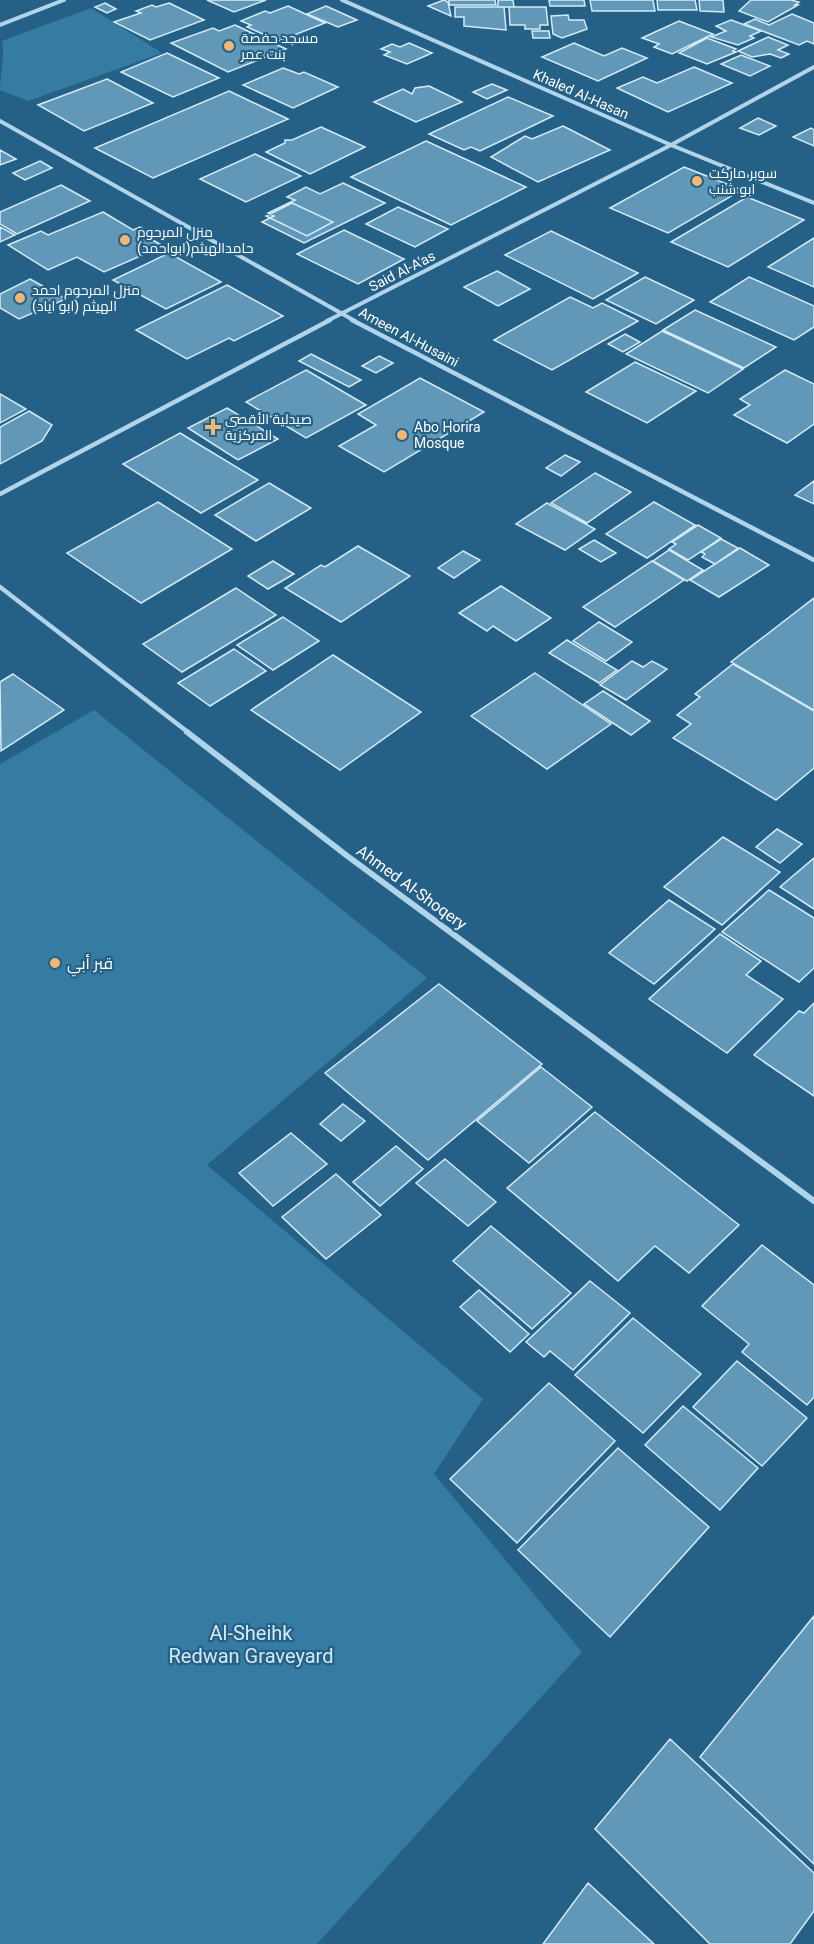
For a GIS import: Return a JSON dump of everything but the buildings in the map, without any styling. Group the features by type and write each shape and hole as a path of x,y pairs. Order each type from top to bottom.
{"street":[{"path":"0,25 64,0"},
{"name":"Khaled Al-Hasan","path":"343,0 670,145 814,203"},
{"name":"Said Al-A'as","path":"0,494 341,314 670,145 814,67"},
{"name":"Ameen Al-Husaini","path":"0,121 341,314 814,561"},
{"name":"Ahmed Al-Shoqery","path":"0,587 346,855 814,1201"}],"green space":[{"path":"91,8 162,53 28,101 0,90 2,41"},
{"name":"Al-Sheihk Redwan Graveyard","path":"94,710 427,978 207,1165 483,1399 434,1474 582,1652 317,1944 0,1944 0,764"}],"place":[{"name":"مسجد حفصة بنت عمر","path":"229,46"},
{"name":"سوبر ماركت ابو شنب","path":"697,181"},
{"name":"منزل المرحوم حامدالهيثم(ابواحمد)","path":"125,240"},
{"name":"منزل المرحوم احمد الهيثم (ابو اياد)","path":"20,298"},
{"name":"صيدلية الأقصى المركزية","path":"213,427"},
{"name":"Abo Horira Mosque","path":"402,435"},
{"name":"قبر أبي","path":"55,963"}]}
